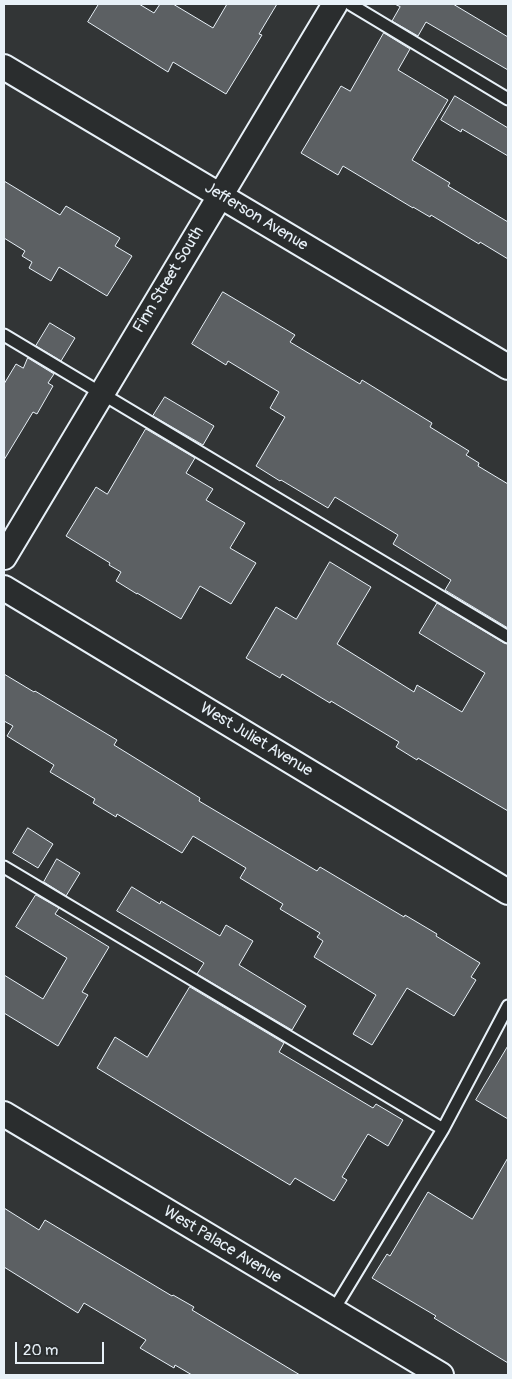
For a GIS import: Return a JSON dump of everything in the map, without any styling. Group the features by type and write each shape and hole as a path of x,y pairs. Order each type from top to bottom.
{"street":[{"name":"Finn Street South","path":"4,557 335,4"},
{"name":"Jefferson Avenue","path":"4,67 508,367"},
{"name":"West Juliet Avenue","path":"4,588 508,892"},
{"name":"West Palace Avenue","path":"4,1114 441,1375"}],"lane":[{"path":"350,4 508,99"},
{"path":"4,335 508,637"},
{"path":"4,867 443,1129"},
{"path":"333,1311 443,1129 508,1006"}],"building":[{"path":"99,4 139,4 154,13 160,4 173,4 213,28 227,4 277,4 259,34 262,35 226,94 173,62 168,72 88,22"},
{"path":"395,4 453,4 508,37 508,70 426,22 418,36 392,21 400,7"},
{"path":"384,33 410,49 398,70 448,100 412,160 450,183 448,186 508,222 508,259 431,215 430,217 413,208 343,166 338,175 301,153 341,86 350,91"},
{"path":"455,96 508,128 508,156 462,129 461,132 441,120"},
{"path":"4,181 60,215 66,206 120,238 115,246 132,256 107,296 59,267 51,281 29,268 32,262 22,256 25,251 4,238"},
{"path":"223,292 295,335 290,342 360,384 362,380 432,423 430,427 469,451 466,455 479,463 478,466 508,484 508,628 445,590 451,580 393,544 398,535 335,497 328,508 256,466 285,417 270,408 279,392 228,361 226,365 192,344"},
{"path":"50,323 75,338 61,361 36,346"},
{"path":"28,358 54,374 48,383 53,386 37,414 33,412 4,460 4,384 16,364 23,368"},
{"path":"165,397 214,426 203,445 153,416"},
{"path":"146,429 195,458 186,473 213,489 206,500 245,523 230,548 256,563 231,604 200,586 181,619 116,581 121,572 109,565 110,563 66,536 96,487 107,494"},
{"path":"330,562 371,587 337,644 414,692 417,685 462,712 485,673 419,633 437,603 508,644 508,811 396,747 399,742 331,701 330,703 282,674 280,678 246,658 276,607 296,619"},
{"path":"4,674 117,740 114,745 200,798 199,801 317,871 320,867 404,917 405,915 480,963 471,977 476,980 454,1016 407,988 372,1045 353,1034 376,995 314,957 323,941 317,937 320,933 280,909 283,904 240,878 246,868 193,836 182,853 117,814 116,817 93,803 95,799 50,772 54,765 7,736 13,726 4,721"},
{"path":"28,828 53,844 38,868 13,853"},
{"path":"57,859 80,873 66,896 44,882"},
{"path":"132,887 160,904 161,901 220,936 226,925 253,941 239,965 306,1006 292,1030 197,974 204,963 117,911"},
{"path":"36,895 59,908 55,914 109,947 82,992 88,995 58,1046 4,1013 4,975 43,999 67,958 16,927"},
{"path":"190,987 284,1043 279,1052 373,1108 376,1104 403,1120 388,1146 368,1134 342,1177 347,1180 334,1201 295,1178 290,1185 97,1068 115,1037 147,1057"},
{"path":"508,1046 508,1119 476,1100"},
{"path":"508,1158 508,1363 434,1318 436,1316 372,1278 387,1254 390,1256 428,1192 472,1219"},
{"path":"4,1208 39,1230 45,1220 172,1296 194,1307 192,1310 300,1375 192,1375 175,1365 174,1368 140,1348 146,1340 84,1303 78,1313 4,1267"}]}
